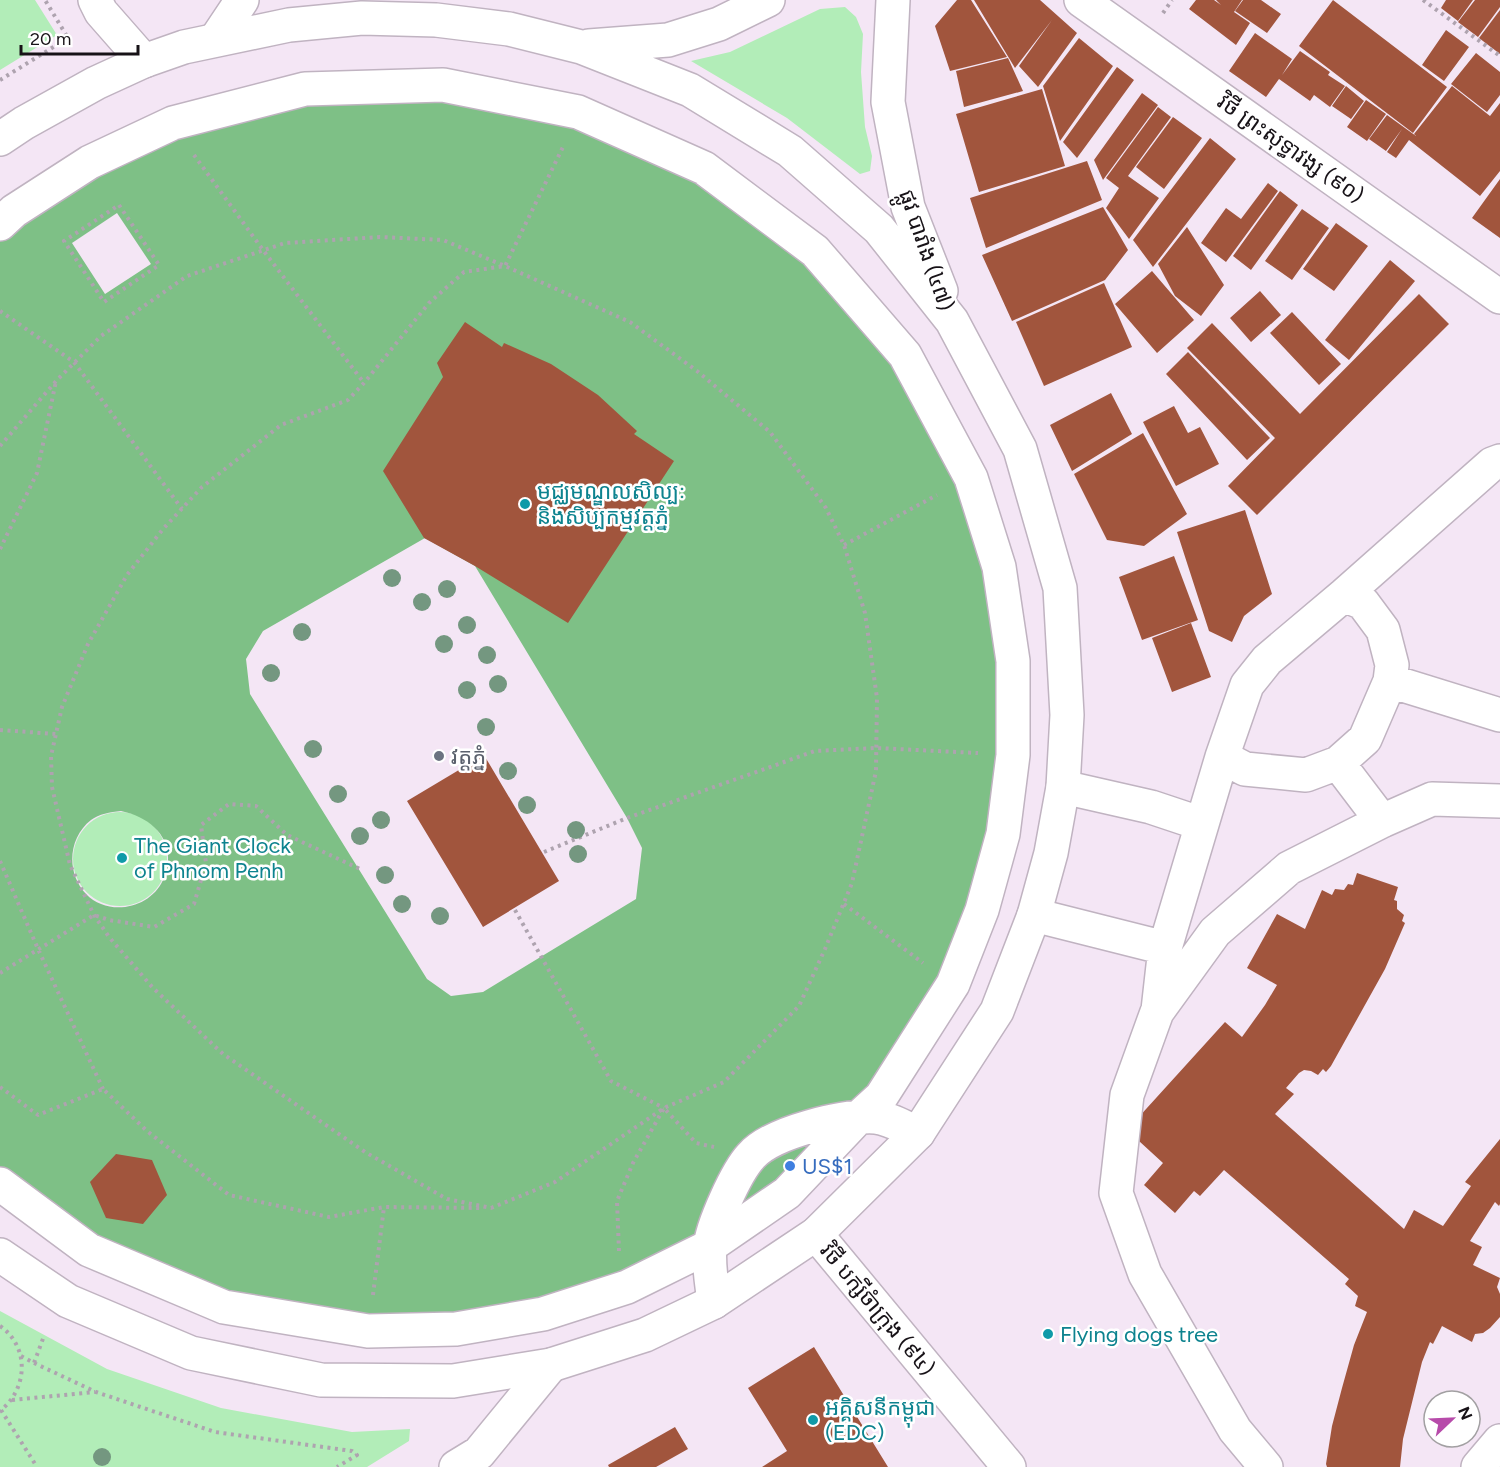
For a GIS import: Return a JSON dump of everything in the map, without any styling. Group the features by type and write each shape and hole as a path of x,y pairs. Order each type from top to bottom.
{"street":[{"path":"94,0 101,12 144,61"},
{"path":"216,39 242,0"},
{"path":"581,46 668,40 719,24 768,0"},
{"name":"ផ្លូវ បារាំង (៤៧)","path":"893,0 888,102 908,207 952,321"},
{"name":"វិថី ព្រះសុទ្ធាវង្ស (៩០)","path":"1081,0 1500,297"},
{"path":"0,139 59,102 144,61 216,39 289,25 373,18 436,20 509,29 581,46 690,90 790,151 879,229 952,321 1020,449 1060,588 1067,716 1064,787 1052,853 1034,915 997,1011 918,1132 816,1234 714,1302 645,1335 551,1365 453,1381 321,1380 191,1353 68,1301 0,1255"},
{"path":"0,224 14,211 90,162 173,123 305,89 443,85 578,112 704,168 815,251 905,355 970,477 999,567 1013,661 1013,755 1003,834 982,910 952,984 881,1097 787,1193 710,1246 627,1287 543,1314 456,1329 368,1331 224,1307 89,1250 0,1184"},
{"path":"1266,1467 1235,1430 1145,1274 1116,1193 1126,1095 1157,1012 1165,948 1246,685 1267,660 1492,464 1500,461"},
{"path":"1222,757 1245,769 1306,775 1338,763 1365,739 1390,681 1392,665 1383,630 1363,603 1344,595"},
{"path":"1390,681 1500,715"},
{"path":"1338,763 1382,821"},
{"path":"1064,787 1151,807 1202,824"},
{"path":"1157,1012 1215,932 1289,868 1382,821 1432,799 1500,801"},
{"path":"1034,915 1165,948"},
{"path":"714,1302 710,1246 717,1220 740,1172 752,1155 778,1138 828,1121 877,1117 918,1132"},
{"name":"វិថី បក្សីចំាក្រុង (៩៤)","path":"816,1234 1009,1467"},
{"path":"456,1467 479,1453 551,1365"},
{"path":"1478,1467 1500,1441"}],"path":[{"path":"0,80 69,38 45,0"},
{"path":"1423,0 1500,56"},
{"path":"505,266 578,112"},
{"path":"189,148 364,383"},
{"path":"119,205 159,265 104,302 64,241 119,205"},
{"path":"0,446 57,380 101,336 187,276 285,243 380,237 443,240 630,322 697,371 770,432 826,508 844,545 865,613 877,698 876,771 852,883 799,1006 724,1082 664,1108 555,1182 491,1208 384,1207 329,1217 228,1195 147,1131 103,1089 38,950 0,861"},
{"path":"491,1208 447,1198 365,1152 223,1054 153,988 109,937 94,915 70,866 52,787 51,756 62,707 93,634 127,575 163,529 202,488 280,425 348,400 429,303 464,272 505,266"},
{"path":"0,311 74,362 182,509"},
{"path":"0,549 37,473 57,380"},
{"path":"844,545 944,491"},
{"path":"0,730 56,734"},
{"path":"544,852 627,818 814,751 876,748 983,753"},
{"path":"94,915 109,920 154,927 194,904 206,863 201,825 229,804 256,806 287,835 360,869"},
{"path":"844,904 928,966"},
{"path":"514,910 611,1081 664,1108 696,1143 752,1155"},
{"path":"0,973 94,915"},
{"path":"0,1087 38,1115 103,1089"},
{"path":"627,1287 620,1257 617,1201 633,1163 664,1108"},
{"path":"372,1301 384,1207"},
{"path":"0,1326 15,1342 21,1356 20,1386 12,1400 1,1411 37,1467"},
{"path":"34,1363 44,1336"},
{"path":"21,1356 96,1392 215,1432 352,1451 357,1455 337,1467"},
{"path":"12,1400 96,1392"}],"green space":[{"path":"0,0 35,0 57,35 0,70"},
{"path":"845,7 856,17 863,34 861,72 865,127 872,156 870,171 860,174 787,118 691,61 730,52 820,9"},
{"path":"443,92 576,119 701,174 810,256 899,360 964,480 992,569 1007,755 976,908 875,1093 782,1188 707,1240 542,1307 369,1324 226,1300 92,1244 0,1176 0,234 175,130 307,96","holes":["117,213 151,264 105,294 72,243","425,538 475,566 627,818 642,848 636,899 483,992 451,996 427,979 250,694 246,659 263,631","121,811 133,814 153,826 166,844 168,855 163,880 149,898 139,903 117,907 105,906 86,894 75,876 72,856 78,836 91,820"]},
{"path":"120,812 138,816 153,826 163,841 167,859 163,877 153,892 138,902 120,906 102,902 87,892 77,877 73,859 77,841 87,826 102,816"},
{"path":"0,1311 107,1369 221,1408 352,1432 410,1429 409,1441 367,1467 0,1467"}],"building":[{"path":"957,0 971,0 1007,57 950,71 935,26"},
{"path":"974,0 1040,0 1077,33 1038,87 1019,66 1052,20 1015,68"},
{"path":"1196,0 1214,0 1221,5 1216,0 1242,0 1234,12 1250,23 1236,45 1189,9"},
{"path":"1243,0 1261,0 1281,14 1267,33 1235,11"},
{"path":"1333,0 1447,87 1413,133 1299,46"},
{"path":"1446,0 1473,0 1458,21 1441,8"},
{"path":"1475,0 1500,0 1500,7 1478,37 1458,22"},
{"path":"1500,10 1500,54 1479,38"},
{"path":"1446,30 1469,47 1444,81 1422,65"},
{"path":"1255,33 1292,59 1282,75 1300,51 1330,72 1328,75 1345,86 1330,107 1314,95 1310,101 1279,79 1266,97 1229,71"},
{"path":"1079,38 1113,66 1060,141 1043,86"},
{"path":"1476,53 1500,72 1500,95 1487,112 1451,84"},
{"path":"1008,58 1023,91 964,107 956,71"},
{"path":"1117,67 1134,80 1077,158 1063,142"},
{"path":"1346,86 1364,101 1351,119 1332,106"},
{"path":"1452,86 1490,116 1500,103 1500,171 1480,196 1409,140 1396,158 1387,152 1402,129 1386,151 1369,139 1387,115 1416,136 1414,134"},
{"path":"1042,89 1065,166 979,192 956,114"},
{"path":"1142,93 1158,105 1103,180 1094,160"},
{"path":"1366,100 1386,114 1367,141 1347,127"},
{"path":"1158,107 1171,117 1128,176 1159,198 1129,239 1106,208 1119,188 1106,178"},
{"path":"1173,117 1202,138 1164,189 1136,167"},
{"path":"1210,138 1236,159 1153,267 1133,240"},
{"path":"1087,161 1102,200 986,248 970,198"},
{"path":"1500,179 1500,238 1472,218"},
{"path":"1268,183 1278,191 1226,262 1201,243 1226,208 1241,219"},
{"path":"1280,191 1298,205 1251,270 1233,256"},
{"path":"1103,207 1128,250 1105,280 1012,321 982,255"},
{"path":"1302,209 1329,228 1292,280 1265,261"},
{"path":"1336,223 1368,246 1334,291 1303,269"},
{"path":"1187,227 1224,285 1201,316 1175,296 1158,264"},
{"path":"1390,260 1415,281 1349,360 1325,340"},
{"path":"1152,271 1194,320 1157,353 1115,304"},
{"path":"1104,283 1132,347 1044,386 1016,322"},
{"path":"1260,291 1281,315 1251,342 1230,318"},
{"path":"1419,294 1449,324 1257,515 1228,486 1275,438 1187,348 1212,323 1300,414"},
{"path":"1292,312 1341,364 1319,385 1270,333"},
{"name":"មជ្ឈមណ្ឌលសិល្បៈ និងសិប្បកម្មវត្តភ្នំ","path":"465,322 502,347 504,343 551,364 598,395 637,431 634,434 674,461 568,623 475,566 424,538 383,471 443,377 437,363"},
{"path":"1188,352 1270,438 1247,460 1166,374"},
{"path":"1111,393 1132,434 1072,471 1050,425"},
{"path":"1174,406 1188,433 1200,427 1219,464 1176,486 1143,422"},
{"path":"1143,433 1187,514 1144,546 1107,540 1074,474"},
{"path":"1245,510 1272,594 1244,616 1232,642 1209,631 1177,532"},
{"path":"1174,556 1198,620 1142,640 1119,577"},
{"path":"1191,623 1211,677 1172,692 1152,638"},
{"path":"484,755 559,881 483,927 407,801"},
{"path":"1357,873 1398,887 1394,900 1397,901 1397,909 1404,915 1402,921 1405,923 1385,969 1331,1066 1326,1072 1323,1069 1318,1075 1304,1070 1299,1073 1286,1088 1294,1094 1275,1114 1404,1229 1414,1210 1443,1226 1471,1186 1465,1182 1500,1139 1500,1204 1499,1206 1495,1202 1470,1241 1482,1247 1473,1265 1500,1278 1497,1287 1500,1294 1500,1317 1483,1333 1475,1334 1472,1342 1442,1326 1433,1344 1430,1342 1422,1362 1403,1439 1400,1467 1327,1467 1326,1464 1332,1426 1342,1388 1354,1345 1367,1312 1355,1306 1358,1296 1345,1284 1349,1279 1224,1170 1200,1196 1194,1191 1175,1213 1144,1185 1163,1163 1127,1130 1225,1022 1242,1037 1265,1005 1277,985 1247,968 1277,914 1305,929 1322,890 1332,895 1335,889 1344,890 1348,884 1353,885"},
{"path":"116,1154 152,1160 167,1195 143,1224 106,1218 90,1182"},
{"name":"អគ្គិសនីកម្ពុជា (EDC)","path":"814,1347 888,1467 762,1467 787,1451 748,1388"},
{"path":"675,1427 688,1449 656,1467 609,1467 608,1465"}],"place":[{"name":"មជ្ឈមណ្ឌលសិល្បៈ និងសិប្បកម្មវត្តភ្នំ","path":"525,504"},
{"name":"វត្ដភ្នំ","path":"439,756"},
{"name":"The Giant Clock of Phnom Penh","path":"122,858"},
{"name":"US$1","path":"790,1166"},
{"name":"Flying dogs tree","path":"1048,1334"},
{"name":"អគ្គិសនីកម្ពុជា (EDC)","path":"813,1420"}]}
